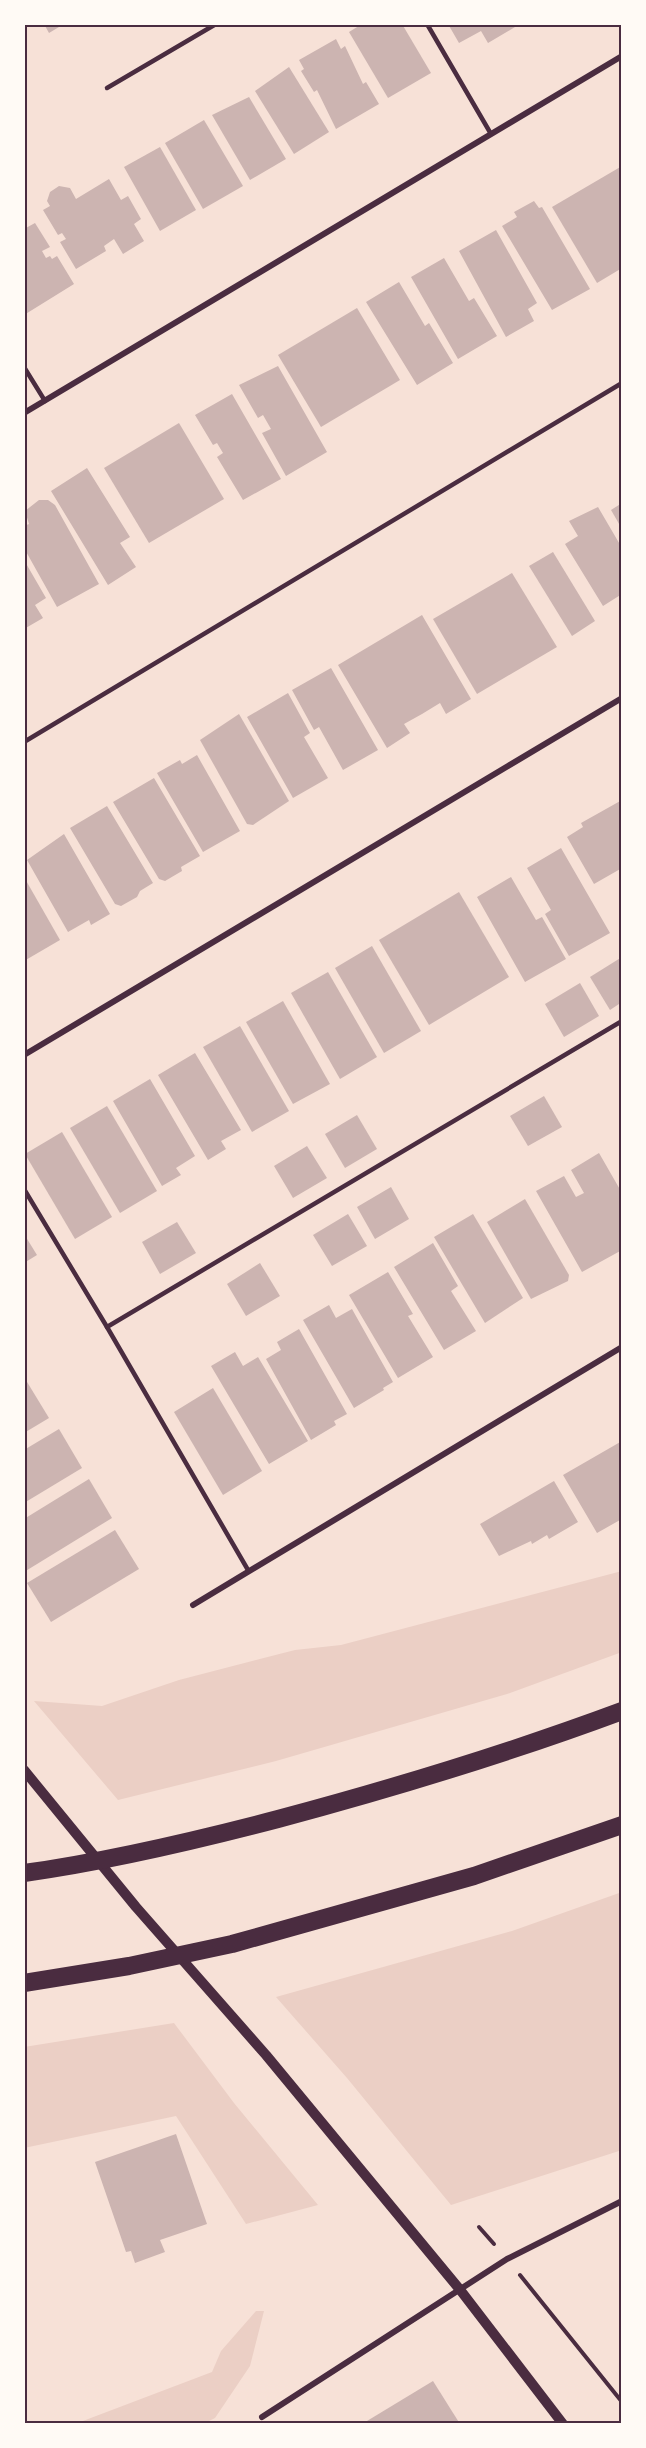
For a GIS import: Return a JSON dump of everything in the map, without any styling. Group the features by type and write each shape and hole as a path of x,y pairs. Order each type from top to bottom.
{"highway":[{"path":"24,1873 159,1850 337,1803 536,1744 622,1711"},
{"path":"24,1983 129,1966 232,1944 474,1876 622,1825"}],"street":[{"path":"24,413 622,56"},
{"path":"24,1055 622,698"},
{"path":"193,1605 622,1347"},
{"path":"24,1770 136,1907 266,2055 461,2291 563,2424"},
{"path":"262,2417 524,2249 622,2200"}],"lane":[{"path":"107,88 216,24"},
{"path":"427,24 491,134"},
{"path":"24,367 45,401"},
{"path":"24,742 622,382"},
{"path":"107,1328 622,1021"},
{"path":"24,1189 248,1570"}],"path":[{"path":"542,2300 622,2402"}],"shaded area":[{"path":"622,1571 622,1652 507,1694 276,1761 118,1800 34,1701 102,1706 179,1680 295,1650 341,1645"},
{"path":"622,1892 622,2150 451,2205 347,2078 276,1997 512,1931"},
{"path":"174,2023 234,2103 318,2205 246,2224 176,2116 24,2148 24,2047"},
{"path":"256,2311 264,2311 250,2366 215,2418 203,2424 75,2424 212,2372 221,2351"}],"building":[{"path":"44,24 64,24 49,33"},
{"path":"362,24 402,24 431,73 388,98 349,32"},
{"path":"448,24 520,24 488,43 481,31 459,43"},
{"path":"336,39 341,49 345,46 363,84 366,82 379,104 336,129 317,90 314,92 301,71 304,69 299,60"},
{"path":"289,67 329,132 294,154 255,91"},
{"path":"249,97 286,159 250,180 212,115"},
{"path":"204,120 243,186 203,209 165,143"},
{"path":"160,147 196,210 160,231 124,167"},
{"path":"622,166 622,268 597,283 552,207"},
{"path":"109,179 121,200 128,196 141,219 134,224 144,241 123,254 114,239 104,246 106,251 76,269 60,242 66,239 62,233 58,235 43,210 50,206 47,201 50,192 59,186 70,188 76,199"},
{"path":"534,201 539,208 542,207 590,289 552,310 502,226 517,217 514,212"},
{"path":"35,223 50,247 42,251 46,258 50,256 52,259 57,256 74,284 24,315 24,229"},
{"path":"496,230 537,303 528,309 534,321 506,337 459,251"},
{"path":"444,258 469,301 474,298 497,336 458,359 411,277"},
{"path":"399,282 425,326 429,323 453,363 417,385 366,302"},
{"path":"357,308 400,380 321,427 278,355"},
{"path":"278,366 327,452 286,476 262,433 271,429 263,415 258,418 239,385"},
{"path":"232,394 281,479 243,500 217,457 223,453 217,443 213,445 195,415"},
{"path":"179,423 224,499 149,543 104,468"},
{"path":"87,468 130,537 120,543 136,567 108,585 51,491"},
{"path":"39,500 48,500 55,505 99,584 57,607 24,548 24,526 29,524 25,511"},
{"path":"622,503 622,529 611,510"},
{"path":"598,507 622,548 622,594 603,606 565,544 578,536 569,521"},
{"path":"553,552 595,621 572,636 529,566"},
{"path":"24,560 46,598 35,605 43,618 24,629"},
{"path":"512,573 557,647 477,694 433,619"},
{"path":"422,615 471,699 446,714 440,703 404,724 410,733 387,748 338,665"},
{"path":"331,668 378,750 343,770 319,727 314,730 292,690"},
{"path":"288,693 310,733 304,737 328,778 293,798 247,717"},
{"path":"239,714 289,801 253,825 247,824 200,740"},
{"path":"197,755 240,831 203,852 157,773 180,760 182,764"},
{"path":"154,778 200,856 181,867 182,871 165,881 159,879 113,802"},
{"path":"622,800 622,868 594,884 567,837 583,827 581,823"},
{"path":"107,806 153,883 140,891 137,897 121,906 115,904 70,828"},
{"path":"64,834 110,914 91,925 89,920 68,932 27,860"},
{"path":"561,848 610,933 569,956 545,914 551,910 527,868"},
{"path":"24,877 60,940 24,961"},
{"path":"511,877 536,920 542,917 566,959 525,982 477,897"},
{"path":"459,892 509,977 429,1025 379,940"},
{"path":"372,946 421,1031 384,1053 335,968"},
{"path":"622,957 622,1002 610,1010 590,977"},
{"path":"328,972 377,1057 340,1079 291,993"},
{"path":"580,983 599,1016 564,1037 545,1004"},
{"path":"283,1001 330,1084 293,1104 246,1022"},
{"path":"240,1026 289,1111 252,1132 203,1047"},
{"path":"195,1053 241,1130 221,1141 226,1149 208,1160 158,1075"},
{"path":"150,1079 195,1156 176,1168 181,1175 162,1186 113,1101"},
{"path":"544,1096 562,1127 528,1146 510,1116"},
{"path":"107,1106 157,1191 120,1213 70,1128"},
{"path":"357,1115 377,1149 345,1168 325,1134"},
{"path":"62,1132 112,1217 75,1239 25,1154"},
{"path":"307,1146 327,1178 293,1198 274,1166"},
{"path":"599,1153 622,1193 622,1250 582,1272 536,1191 564,1176 576,1197 584,1193 571,1170"},
{"path":"391,1187 409,1219 375,1239 357,1207"},
{"path":"525,1199 569,1275 568,1281 531,1299 487,1222"},
{"path":"348,1214 367,1246 332,1266 313,1235"},
{"path":"473,1214 523,1298 485,1323 434,1237"},
{"path":"177,1222 196,1253 160,1274 142,1242"},
{"path":"24,1234 37,1255 24,1263"},
{"path":"433,1243 458,1286 451,1291 476,1331 444,1350 394,1267"},
{"path":"260,1263 280,1296 246,1316 227,1284"},
{"path":"388,1272 413,1314 408,1316 433,1357 398,1378 349,1295"},
{"path":"329,1305 336,1318 352,1309 393,1382 354,1408 303,1320"},
{"path":"299,1329 347,1414 334,1421 336,1425 311,1440 266,1359 281,1350 277,1342"},
{"path":"235,1352 243,1366 258,1357 308,1441 269,1464 211,1366"},
{"path":"24,1377 49,1418 24,1433"},
{"path":"213,1388 262,1471 223,1495 174,1412"},
{"path":"59,1429 82,1468 24,1503 24,1450"},
{"path":"622,1441 622,1524 620,1520 597,1533 563,1475"},
{"path":"89,1479 112,1518 24,1572 24,1519"},
{"path":"554,1481 578,1522 549,1539 547,1535 532,1544 531,1541 499,1556 480,1524"},
{"path":"115,1530 139,1569 51,1622 27,1583"},
{"path":"176,2134 207,2224 160,2240 165,2252 135,2263 131,2251 126,2252 95,2162"},
{"path":"433,2381 460,2424 362,2424"}]}
